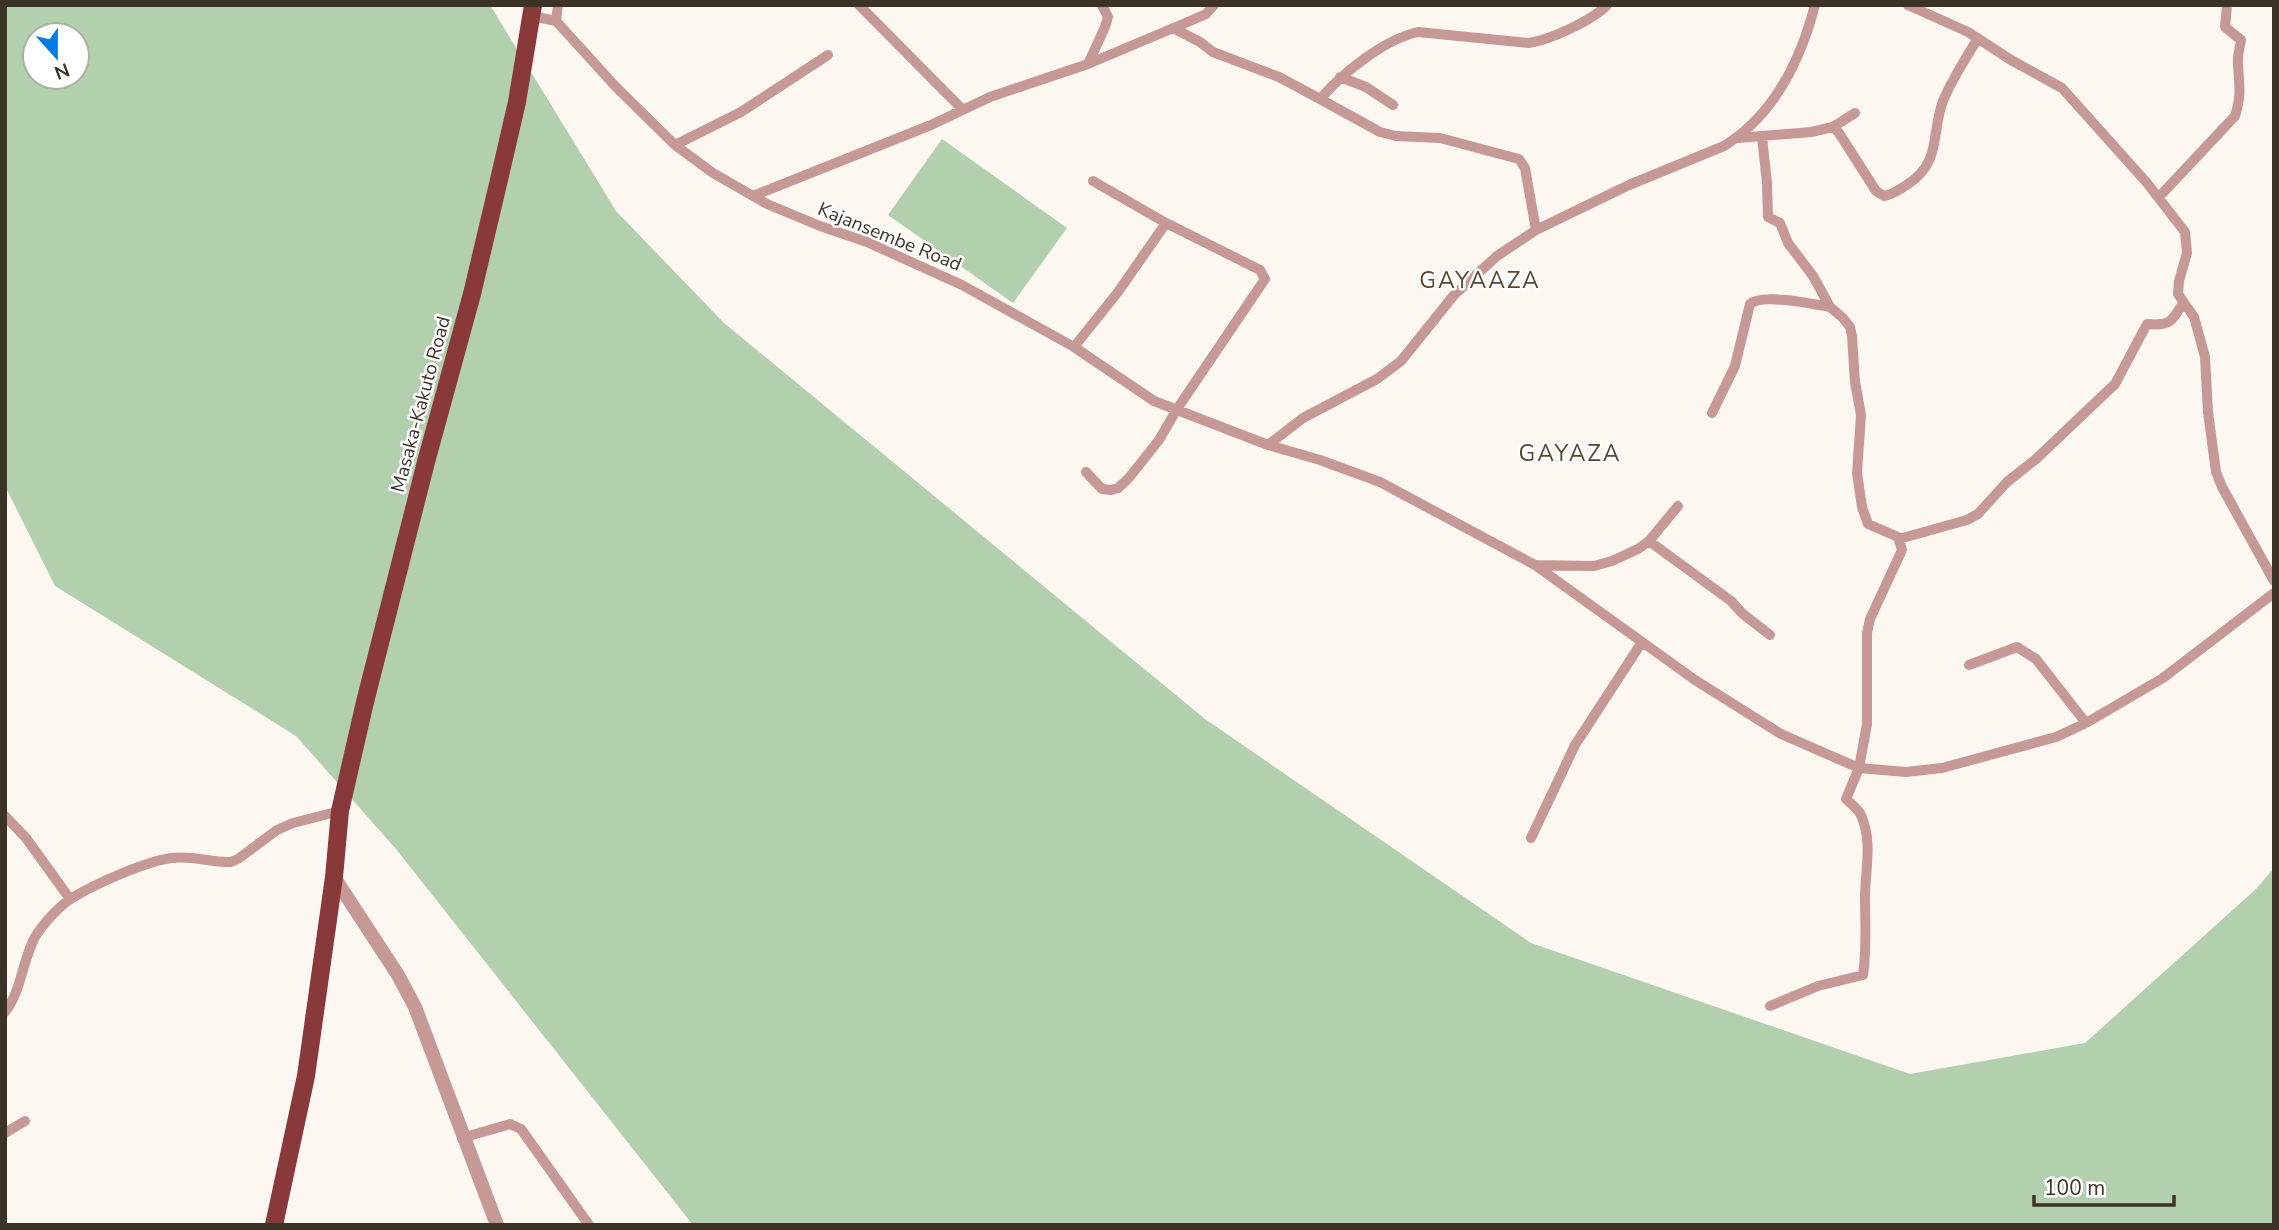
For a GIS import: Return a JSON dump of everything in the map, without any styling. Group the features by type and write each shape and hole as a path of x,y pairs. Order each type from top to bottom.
{"highway":[{"name":"Masaka-Kakuto Road","path":"274,1225 306,1076 334,877 340,811 419,487 472,293 517,102 533,11"}],"street":[{"path":"533,11 556,21 558,5"},
{"path":"859,5 963,110"},
{"path":"1088,64 1108,17 1102,5"},
{"path":"753,196 931,125 990,97 1088,64 1206,14 1214,5"},
{"path":"1320,99 1340,77 1400,36 1418,32 1529,43 1546,41 1588,19 1607,5"},
{"path":"1268,445 1303,418 1377,379 1401,361 1454,295 1497,256 1536,230 1629,185 1738,138 1764,110 1791,73 1808,32 1815,5"},
{"path":"1908,5 1978,38 2062,88 2159,197 2185,232 2187,253 2178,294 2197,325 2205,357 2208,411 2216,472 2274,581"},
{"path":"2159,197 2235,116 2240,99 2238,63 2241,40 2225,27 2227,5"},
{"name":"Kajansembe Road","path":"556,21 616,87 675,145 713,173 753,196 780,210 920,264 962,285 1074,347 1154,401 1268,445 1380,482 1535,565 1695,680 1781,734 1859,768 1906,772 1942,768 2056,737 2086,723 2163,678 2274,593"},
{"path":"1173,27 1200,41 1213,52 1279,77 1380,132 1396,136 1440,138 1519,159 1525,168 1536,230"},
{"path":"1833,127 1839,132 1876,191 1884,196 1895,193 1916,179 1931,159 1935,147 1938,113 1978,38"},
{"path":"675,145 741,112 828,55"},
{"path":"1340,77 1366,88 1393,106"},
{"path":"1738,138 1833,127 1855,113"},
{"path":"1762,136 1768,183 1768,216 1780,223 1788,243 1814,275 1830,307 1843,318 1852,336 1855,382 1861,415 1857,473 1864,517 1873,527 1899,539 1967,520 1978,514 2007,482 2036,459 2115,384 2147,324 2157,326 2170,322 2183,303"},
{"path":"1086,472 1102,489 1118,488 1159,440 1265,279 1260,270 1166,223 1093,181"},
{"path":"1074,347 1118,292 1166,223"},
{"path":"1712,413 1735,366 1753,301 1776,300 1830,307"},
{"path":"1535,565 1594,566 1612,561 1649,541 1678,506"},
{"path":"1770,1006 1818,986 1863,975 1868,863 1866,837 1861,814 1846,799 1859,768 1867,724 1867,633 1870,619 1902,550 1899,539"},
{"path":"1649,541 1731,601 1770,635"},
{"path":"1531,838 1575,745 1642,642"},
{"path":"1969,665 2017,648 2036,659 2086,723"},
{"path":"5,1012 15,996 25,959 37,934 70,899 167,858 231,862 277,830 340,811"},
{"path":"5,816 39,855 70,899"},
{"path":"334,877 391,964 415,1007 462,1138 497,1225"},
{"path":"5,1133 25,1121"},
{"path":"462,1138 510,1124 522,1129 589,1225"}],"green space":[{"path":"5,5 490,5 616,211 724,323 1205,719 1531,943 1910,1074 2085,1043 2256,889 2274,868 2274,1225 693,1225 396,849 296,736 55,586 5,486"},
{"path":"942,139 1067,228 1013,303 888,215"}],"district":[{"name":"GAYAAZA","path":"1480,280"},
{"name":"GAYAZA","path":"1570,453"}]}
